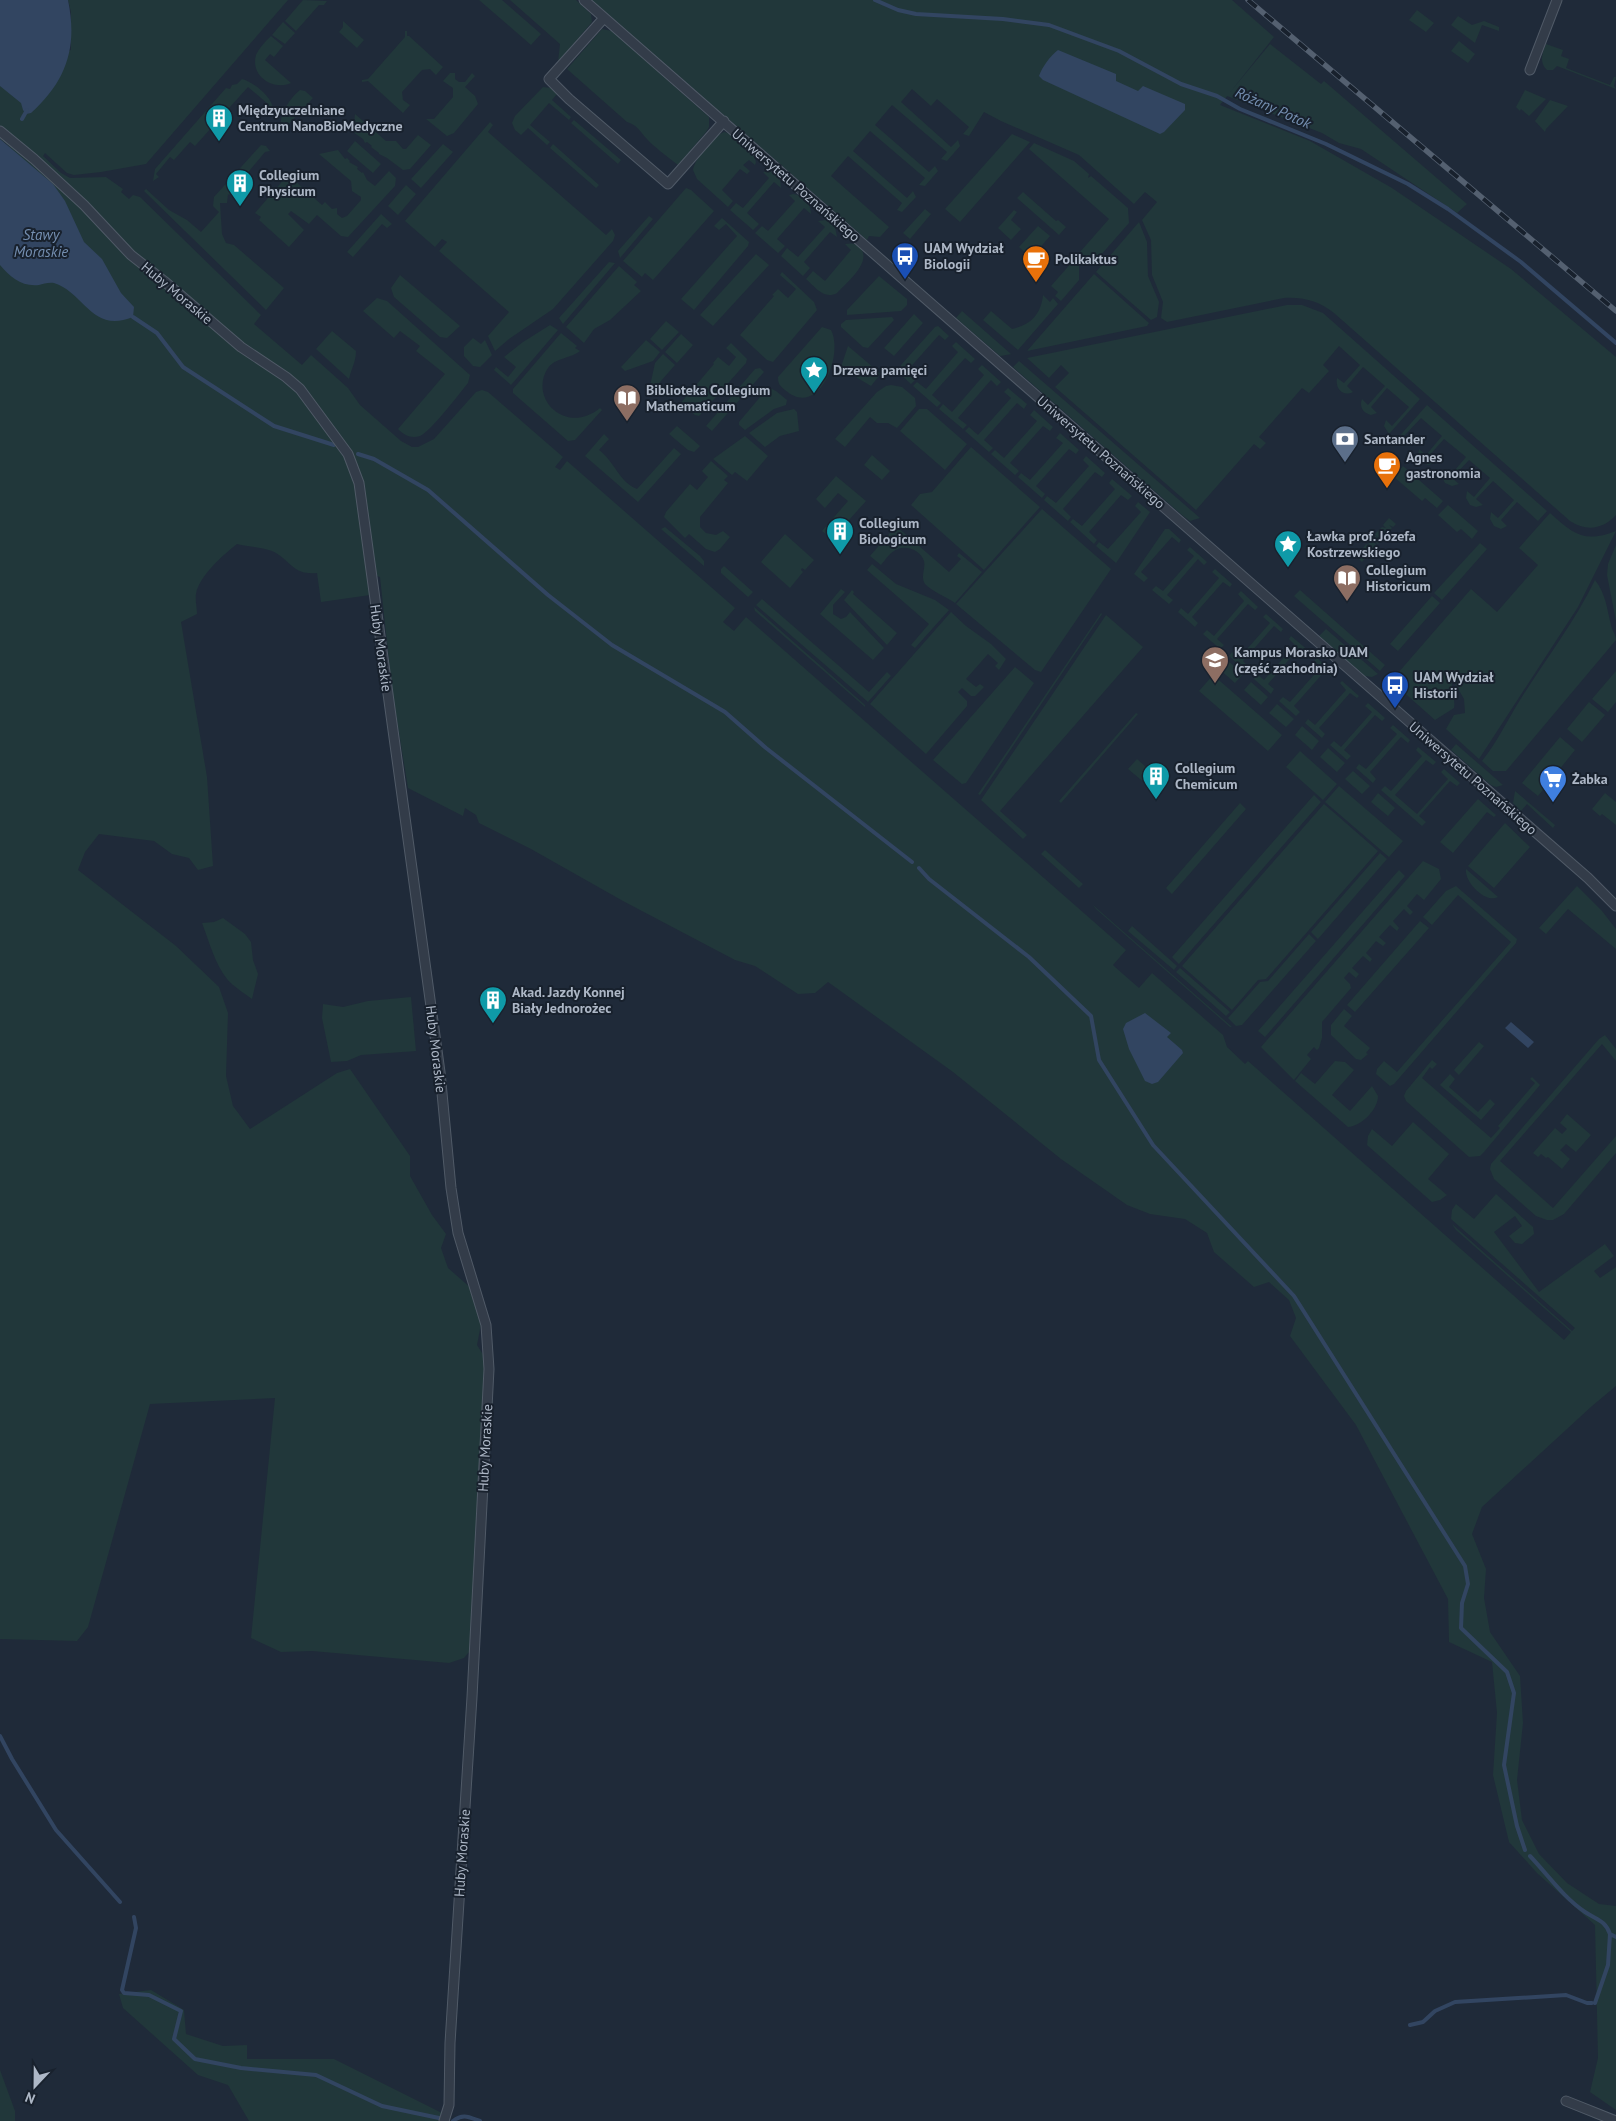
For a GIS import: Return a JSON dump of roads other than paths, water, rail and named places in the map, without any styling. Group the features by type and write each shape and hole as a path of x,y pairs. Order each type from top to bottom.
{"street":[{"name":"Uniwersytetu Poznańskiego","path":"584,0 1588,878 1616,906"},
{"path":"1530,70 1557,0"},
{"path":"604,18 549,79 575,104 668,184 724,121"},
{"name":"Huby Moraskie","path":"0,132 34,159 84,205 131,255 241,348 286,377 300,389 348,454 359,483 439,1063 454,1206 460,1241 486,1325 489,1369 455,1958 449,2105 444,2121"},
{"path":"1566,2101 1616,2121"}],"water":[{"path":"0,0 68,0 71,33 70,48 66,62 61,76 53,89 31,113 26,114 21,103 0,86"},
{"path":"1058,50 1116,74 1116,81 1138,91 1143,86 1185,104 1185,110 1160,134 1043,80 1039,76 1040,73 1052,55"},
{"name":"Stawy Moraskie","path":"0,139 53,184 65,201 84,242 102,259 121,293 134,307 133,317 119,321 108,320 98,316 65,288 54,283 33,285 22,283 12,277 0,265"},
{"path":"1145,1013 1171,1033 1167,1037 1183,1053 1158,1082 1152,1084 1145,1081 1129,1049 1123,1029 1126,1023"},
{"path":"1511,1022 1534,1042 1528,1048 1505,1028"}],"waterway":[{"name":"Różany Potok","path":"875,0 898,10 916,14 1003,19 1049,25 1119,51 1181,84 1217,96 1240,109 1326,144 1408,184 1448,209 1521,262 1616,343"},
{"path":"22,119 27,110"},
{"path":"133,317 157,333 183,367 274,426 334,445"},
{"path":"358,454 374,459 428,490 548,595 612,645 725,712 766,748 912,862"},
{"path":"919,868 929,879 1029,957 1091,1016 1099,1060 1153,1145 1294,1296 1465,1566 1468,1584 1462,1603 1461,1628 1507,1672 1514,1693 1504,1765 1517,1826 1525,1850"},
{"path":"0,1736 56,1830 120,1902"},
{"path":"1530,1856 1570,1900 1603,1923 1610,1934 1616,1937"},
{"path":"134,1917 136,1928 122,1990 124,1993 149,1995 181,2011 174,2039 195,2059 241,2068 316,2075 382,2106 439,2118"},
{"path":"1595,2003 1608,1965 1610,1934"},
{"path":"1410,2025 1423,2022 1435,2011 1455,2002 1566,1995 1592,2003"},
{"path":"453,2121 463,2116 480,2121"}],"railway":[{"path":"1248,0 1616,311"}],"place":[{"name":"Międzyuczelniane Centrum NanoBioMedyczne","path":"219,142"},
{"name":"Collegium Physicum","path":"240,207"},
{"name":"UAM Wydział Biologii","path":"905,280"},
{"name":"Polikaktus","path":"1036,283"},
{"name":"Drzewa pamięci","path":"814,394"},
{"name":"Biblioteka Collegium Mathematicum","path":"627,422"},
{"name":"Santander","path":"1345,463"},
{"name":"Agnes gastronomia","path":"1387,489"},
{"name":"Collegium Biologicum","path":"840,555"},
{"name":"Ławka prof. Józefa Kostrzewskiego","path":"1288,568"},
{"name":"Collegium Historicum","path":"1347,602"},
{"name":"Kampus Morasko UAM (część zachodnia)","path":"1215,684"},
{"name":"UAM Wydział Historii","path":"1395,709"},
{"name":"Collegium Chemicum","path":"1156,800"},
{"name":"Żabka","path":"1553,803"},
{"name":"Akad. Jazdy Konnej Biały Jednorożec","path":"493,1024"}]}
